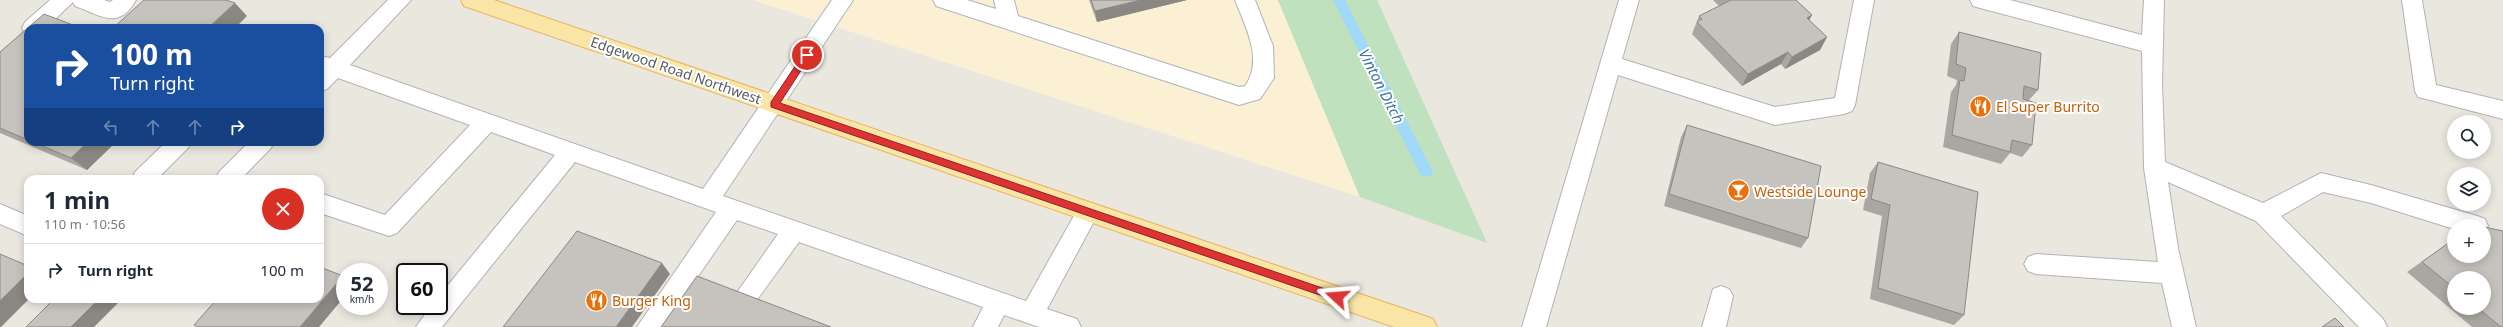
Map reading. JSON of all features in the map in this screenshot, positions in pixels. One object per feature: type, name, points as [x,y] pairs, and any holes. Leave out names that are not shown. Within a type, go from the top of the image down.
[{"type":"main road","name":"Edgewood Road Northwest","points":[[472,0],[1425,327]]},
{"type":"street","points":[[37,24],[64,0]]},
{"type":"street","points":[[82,0],[113,12],[126,0]]},
{"type":"street","points":[[401,0],[325,71],[487,122],[1069,327]]},
{"type":"street","points":[[708,200],[843,0]]},
{"type":"street","points":[[944,0],[1239,96],[1252,93],[1263,78],[1263,46],[1245,0]]},
{"type":"street","points":[[1004,0],[1009,21]]},
{"type":"street","points":[[1534,327],[1629,0]]},
{"type":"street","points":[[1610,64],[1775,116],[1844,105],[1864,0]]},
{"type":"street","points":[[1980,0],[2023,6],[2152,46]]},
{"type":"street","points":[[2154,0],[2152,46],[2155,167],[2165,248],[2184,327]]},
{"type":"street","points":[[2412,0],[2426,91],[2503,110]]},
{"type":"street","points":[[324,204],[389,226],[487,122]]},
{"type":"street","points":[[147,175],[176,146]]},
{"type":"street","points":[[231,175],[259,146]]},
{"type":"street","points":[[428,327],[571,151]]},
{"type":"street","points":[[2155,167],[2264,214],[2375,327]]},
{"type":"street","points":[[2264,214],[2321,182],[2371,194],[2453,219]]},
{"type":"street","points":[[650,327],[732,208]]},
{"type":"street","points":[[1032,314],[1088,212]]},
{"type":"street","points":[[2,218],[24,225]]},
{"type":"street","points":[[744,301],[794,230]]},
{"type":"street","points":[[2036,264],[2171,274]]},
{"type":"street","points":[[1714,327],[1721,296]]},
{"type":"street","points":[[985,327],[999,302]]},
{"type":"shaded area","points":[[753,0],[1278,0],[1360,197]]},
{"type":"green space","points":[[1278,0],[1377,0],[1487,243],[1360,197]]},
{"type":"building","points":[[144,0],[226,0],[235,3],[212,24],[117,24]]},
{"type":"building","points":[[1091,0],[1141,0],[1095,11]]},
{"type":"building","points":[[1731,0],[1796,0],[1812,15],[1807,18],[1827,37],[1792,57],[1788,52],[1748,74],[1697,22],[1702,19],[1699,16]]},
{"type":"building","points":[[44,14],[70,24],[32,24]]},
{"type":"building","points":[[24,31],[24,138],[0,128],[0,52]]},
{"type":"building","name":"El Super Burrito","points":[[1959,32],[2041,53],[2038,90],[2024,86],[2023,99],[2036,103],[2032,145],[2012,140],[2010,152],[1952,135],[1960,80],[1964,81],[1966,68],[1956,64]]},
{"type":"building","name":"Westside Lounge","points":[[1687,125],[1821,166],[1808,238],[1669,194]]},
{"type":"building","points":[[42,146],[84,146],[71,158]]},
{"type":"building","points":[[1878,162],[1978,192],[1964,315],[1878,288],[1890,205],[1871,199]]},
{"type":"building","points":[[2491,228],[2503,231],[2503,327],[2486,315],[2491,315],[2491,271],[2447,271],[2447,282],[2422,262],[2447,244],[2447,263],[2491,263]]},
{"type":"building","name":"Burger King","points":[[577,231],[662,263],[616,327],[503,327]]},
{"type":"building","points":[[0,254],[24,264],[24,277],[0,301]]},
{"type":"building","points":[[324,269],[336,273],[336,284],[324,299]]},
{"type":"building","points":[[697,276],[831,327],[661,327]]},
{"type":"building","points":[[50,303],[95,303],[71,327],[26,327]]},
{"type":"building","points":[[213,303],[320,303],[300,327],[198,327],[194,325]]},
{"type":"building","points":[[2335,318],[2344,327],[2322,327]]},
{"type":"waterway","name":"Vinton Ditch","points":[[1339,0],[1426,172]]},
{"type":"place","name":"El Super Burrito","points":[[1981,106]]},
{"type":"place","name":"Westside Lounge","points":[[1739,191]]},
{"type":"place","name":"Burger King","points":[[596,300]]},
{"type":"route","points":[[807,55],[774,104],[1337,297]]}]
